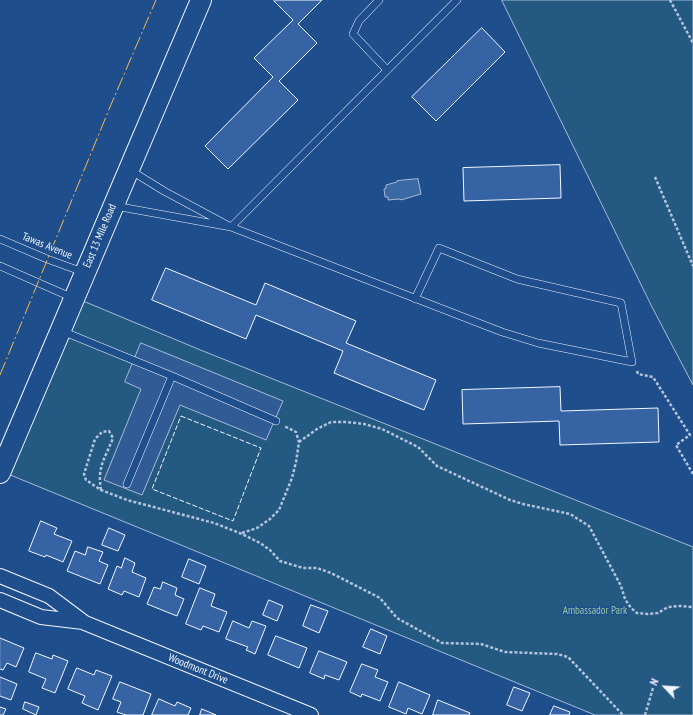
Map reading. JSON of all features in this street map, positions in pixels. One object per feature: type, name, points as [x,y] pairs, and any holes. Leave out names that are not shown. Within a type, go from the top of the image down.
[{"type":"main road","name":"East 13 Mile Road","points":[[0,473],[201,0]]},
{"type":"street","name":"Woodmont Drive","points":[[0,576],[49,596],[85,623]]},
{"type":"street","name":"Woodmont Drive","points":[[0,600],[41,617],[85,623],[311,715]]},
{"type":"lane","points":[[379,0],[359,21],[353,34],[387,70]]},
{"type":"lane","points":[[231,227],[456,0]]},
{"type":"lane","points":[[129,169],[164,191],[231,227],[502,332],[538,343],[632,362],[621,304],[517,279],[439,248],[415,298]]},
{"type":"lane","points":[[113,206],[231,227]]},
{"type":"lane","name":"Tawas Avenue","points":[[0,239],[47,259],[85,272]]},
{"type":"lane","points":[[0,266],[74,299]]},
{"type":"lane","points":[[60,330],[276,421]]},
{"type":"lane","points":[[127,484],[172,376]]},
{"type":"path","points":[[670,0],[693,43]]},
{"type":"path","points":[[655,177],[693,266]]},
{"type":"path","points":[[632,362],[638,374],[653,377],[690,435],[676,445],[693,474]]},
{"type":"path","points":[[242,534],[257,528],[270,519],[279,510],[292,478],[299,442],[296,432],[276,421]]},
{"type":"path","points":[[299,442],[331,422],[364,424],[382,429],[409,441],[418,447],[437,466],[510,500],[570,514],[581,520],[589,526],[621,586],[625,598],[631,608],[637,613],[658,613],[668,607],[693,607]]},
{"type":"path","points":[[101,490],[99,479],[100,465],[113,438],[109,431],[102,432],[95,439],[84,474],[86,480],[101,490],[127,500],[214,523],[242,534],[270,550],[280,561],[297,566],[317,568],[331,573],[380,598],[397,618],[442,642],[481,644],[505,652],[557,654],[568,658],[623,715]]},
{"type":"path","points":[[645,715],[653,688]]},
{"type":"green space","points":[[502,0],[693,0],[693,385],[652,307]]},
{"type":"green space","name":"Ambassador Park","points":[[76,298],[198,349],[693,547],[693,715],[595,715],[3,472]]},
{"type":"shaded area","points":[[418,179],[421,194],[401,200],[388,200],[388,197],[385,197],[384,189],[386,188],[386,185],[397,181]]},
{"type":"shaded area","points":[[141,343],[283,401],[266,440],[180,405],[142,495],[104,480],[141,389],[125,382]]},
{"type":"building","points":[[322,0],[298,24],[317,43],[279,81],[298,100],[228,169],[205,146],[273,77],[254,58],[293,20],[274,1]]},
{"type":"building","points":[[482,28],[505,52],[436,121],[412,97]]},
{"type":"building","points":[[560,165],[561,198],[464,201],[463,168]]},
{"type":"building","points":[[166,268],[256,305],[265,283],[356,321],[346,343],[436,380],[424,410],[334,373],[343,351],[256,315],[246,339],[152,300]]},
{"type":"building","points":[[560,387],[561,411],[658,408],[659,442],[560,445],[559,421],[463,424],[462,390]]},
{"type":"building","points":[[41,521],[57,528],[54,534],[72,541],[63,562],[46,555],[45,557],[29,551]]},
{"type":"building","points":[[109,528],[125,535],[118,551],[102,545]]},
{"type":"building","points":[[88,547],[103,552],[99,561],[108,565],[100,584],[67,571],[75,551],[85,555]]},
{"type":"building","points":[[125,558],[135,563],[132,572],[146,578],[139,597],[124,591],[122,595],[108,589],[117,566],[121,568]]},
{"type":"building","points":[[189,559],[206,566],[199,584],[182,577]]},
{"type":"building","points":[[163,582],[177,588],[175,595],[184,599],[177,616],[147,604],[154,587],[160,589]]},
{"type":"building","points":[[200,588],[215,594],[211,606],[227,612],[219,632],[203,626],[201,630],[186,624]]},
{"type":"building","points":[[269,600],[283,606],[277,621],[263,615]]},
{"type":"building","points":[[311,605],[328,611],[319,633],[303,626]]},
{"type":"building","points":[[233,621],[249,628],[252,621],[266,626],[255,654],[246,650],[248,647],[226,639]]},
{"type":"building","points":[[371,629],[387,636],[380,654],[363,647]]},
{"type":"building","points":[[276,636],[307,648],[299,668],[268,655]]},
{"type":"building","points":[[0,638],[24,648],[16,667],[7,663],[3,670],[0,669]]},
{"type":"building","points":[[319,651],[347,662],[339,680],[325,675],[324,679],[310,673]]},
{"type":"building","points":[[36,653],[52,659],[53,655],[68,661],[55,693],[42,688],[46,679],[29,672]]},
{"type":"building","points":[[362,664],[378,670],[375,677],[388,682],[380,701],[362,694],[361,697],[350,692]]},
{"type":"building","points":[[77,668],[94,675],[96,670],[112,676],[98,710],[82,703],[85,696],[68,689]]},
{"type":"building","points":[[0,677],[17,684],[11,700],[0,696]]},
{"type":"building","points":[[120,682],[151,694],[143,715],[126,715],[117,712],[121,702],[113,699]]},
{"type":"building","points":[[399,682],[430,695],[422,714],[408,708],[406,714],[389,707]]},
{"type":"building","points":[[514,687],[530,693],[522,711],[507,705]]},
{"type":"building","points":[[159,699],[175,706],[177,702],[191,708],[188,715],[152,715]]},
{"type":"building","points":[[438,700],[470,713],[469,715],[433,715]]},
{"type":"building","points":[[25,702],[39,707],[36,715],[23,709]]},
{"type":"building","points":[[554,706],[570,712],[569,715],[550,715]]},
{"type":"building","points":[[0,707],[6,709],[3,715],[0,715]]},
{"type":"building","points":[[202,709],[216,715],[200,715]]},
{"type":"fence","points":[[181,416],[261,448],[233,521],[152,489],[181,416]]},
{"type":"power","points":[[0,375],[110,107],[156,0]]}]
